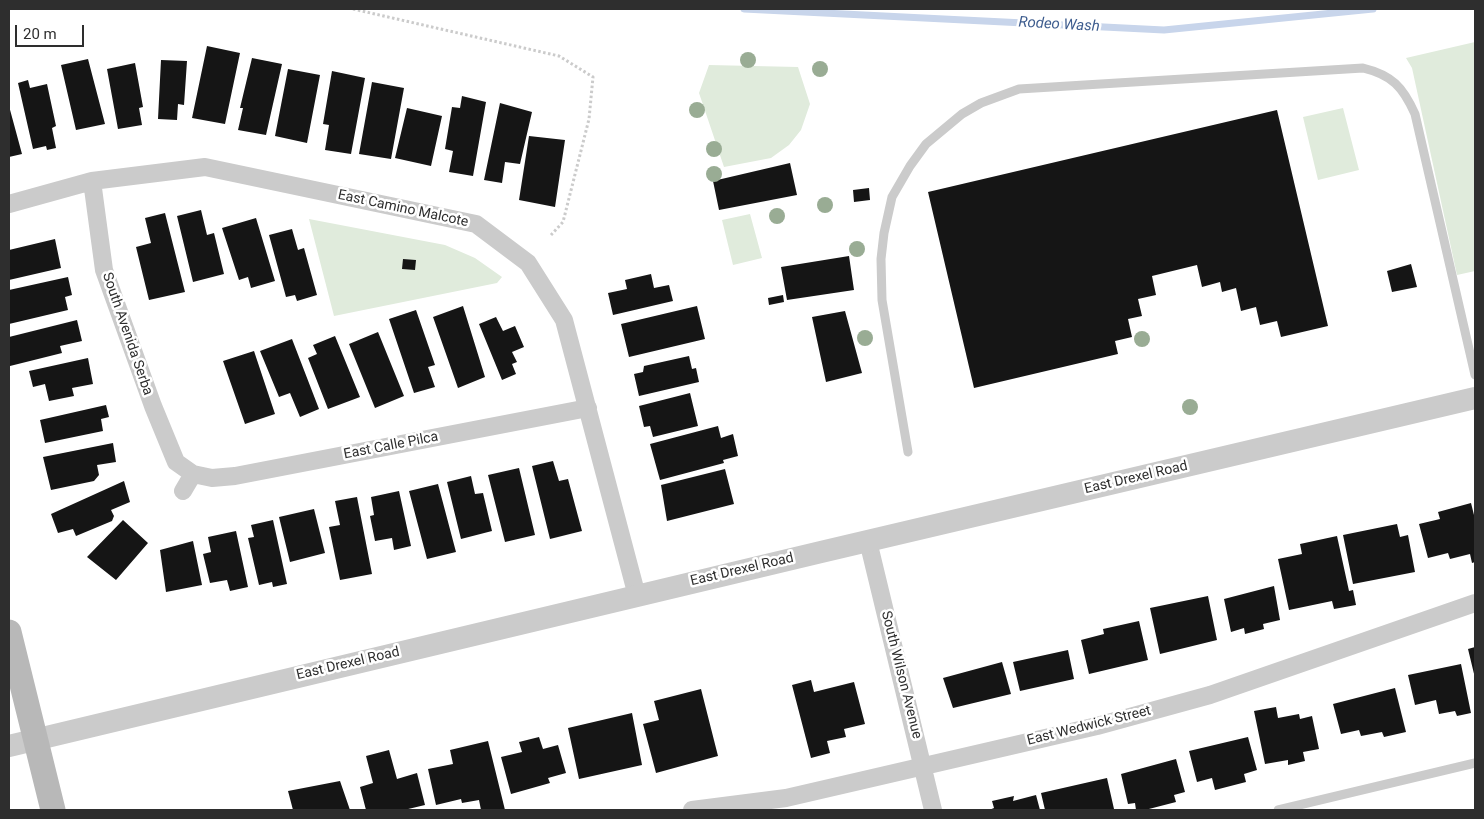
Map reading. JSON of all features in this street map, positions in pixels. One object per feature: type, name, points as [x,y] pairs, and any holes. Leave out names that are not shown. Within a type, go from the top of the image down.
[{"type":"main road","points":[[9,632],[53,810]]},
{"type":"street","name":"East Camino Malcote","points":[[9,204],[92,181],[205,167],[476,224],[528,263],[564,320],[637,596]]},
{"type":"street","name":"South Avenida Serba","points":[[92,181],[104,270],[153,406],[176,462],[192,474]]},
{"type":"street","name":"East Drexel Road","points":[[9,746],[868,540],[1475,398]]},
{"type":"street","name":"East Calle Pilca","points":[[192,474],[212,478],[235,476],[588,408]]},
{"type":"street","points":[[183,491],[192,474]]},
{"type":"street","name":"South Wilson Avenue","points":[[868,540],[933,810]]},
{"type":"street","name":"East Wedwick Street","points":[[692,810],[786,798],[1097,726],[1210,696],[1475,602]]},
{"type":"lane","points":[[908,452],[882,300],[881,259],[884,233],[892,197],[910,166],[926,144],[969,111],[1000,95],[1019,89],[1363,68],[1384,75],[1399,88],[1415,114],[1475,376]]},
{"type":"lane","points":[[1278,810],[1475,763]]},
{"type":"path","points":[[353,9],[559,56],[593,77],[589,119],[563,222],[551,235]]},
{"type":"green space","points":[[1475,42],[1475,271],[1457,275],[1412,68],[1406,58]]},
{"type":"green space","points":[[709,65],[798,67],[810,104],[801,130],[789,145],[771,158],[724,167],[699,93]]},
{"type":"green space","points":[[1343,108],[1359,170],[1318,180],[1303,117]]},
{"type":"green space","points":[[750,214],[762,258],[733,265],[722,220]]},
{"type":"green space","points":[[309,219],[445,245],[475,258],[502,277],[497,283],[334,316]]},
{"type":"building","points":[[207,46],[240,53],[225,124],[192,118]]},
{"type":"building","points":[[252,58],[282,64],[266,135],[238,130],[243,108],[240,108]]},
{"type":"building","points":[[88,59],[105,124],[76,130],[61,65]]},
{"type":"building","points":[[161,60],[187,61],[184,105],[178,104],[177,120],[158,119]]},
{"type":"building","points":[[135,63],[143,107],[139,108],[142,125],[118,129],[107,69]]},
{"type":"building","points":[[288,69],[320,75],[307,143],[275,136]]},
{"type":"building","points":[[332,71],[365,78],[351,154],[325,150],[329,125],[323,124]]},
{"type":"building","points":[[28,80],[30,88],[47,84],[56,126],[52,128],[56,148],[47,150],[46,146],[33,149],[18,83]]},
{"type":"building","points":[[372,82],[404,88],[391,159],[359,154]]},
{"type":"building","points":[[462,96],[486,102],[473,176],[449,172],[453,151],[445,149],[452,107],[460,108]]},
{"type":"building","points":[[500,103],[532,112],[520,164],[505,162],[502,183],[484,180]]},
{"type":"building","points":[[9,106],[22,154],[9,157]]},
{"type":"building","points":[[407,108],[442,116],[431,166],[395,158]]},
{"type":"building","points":[[1277,110],[1328,326],[1281,337],[1277,321],[1260,325],[1256,307],[1241,311],[1236,288],[1222,292],[1220,282],[1202,287],[1197,265],[1152,276],[1156,295],[1138,299],[1142,316],[1128,319],[1132,337],[1115,341],[1118,354],[974,388],[928,192]]},
{"type":"building","points":[[529,136],[565,140],[555,207],[519,200]]},
{"type":"building","points":[[790,163],[797,195],[719,210],[713,181]]},
{"type":"building","points":[[869,188],[870,200],[854,202],[853,190]]},
{"type":"building","points":[[201,210],[207,235],[214,233],[224,274],[193,282],[177,216]]},
{"type":"building","points":[[165,213],[185,292],[149,300],[136,247],[151,243],[145,218]]},
{"type":"building","points":[[256,218],[275,281],[251,288],[248,277],[239,280],[222,228]]},
{"type":"building","points":[[292,229],[298,250],[304,248],[317,295],[297,301],[295,295],[286,297],[269,235]]},
{"type":"building","points":[[55,239],[61,268],[9,280],[9,250]]},
{"type":"building","points":[[849,256],[854,290],[787,300],[781,267]]},
{"type":"building","points":[[403,259],[416,260],[415,270],[402,269]]},
{"type":"building","points":[[1411,264],[1417,287],[1392,292],[1387,271]]},
{"type":"building","points":[[651,274],[654,288],[669,285],[673,301],[613,315],[608,293],[627,289],[625,280]]},
{"type":"building","points":[[68,277],[72,295],[65,297],[68,310],[9,324],[9,290]]},
{"type":"building","points":[[783,295],[784,302],[769,305],[768,298]]},
{"type":"building","points":[[463,306],[485,377],[458,388],[433,317]]},
{"type":"building","points":[[697,306],[705,339],[629,357],[621,324]]},
{"type":"building","points":[[416,310],[435,365],[428,367],[435,387],[414,393],[389,319]]},
{"type":"building","points":[[845,311],[862,373],[826,382],[812,317]]},
{"type":"building","points":[[496,317],[503,331],[515,326],[524,347],[512,352],[517,362],[512,364],[516,374],[502,380],[479,324]]},
{"type":"building","points":[[77,320],[82,341],[60,346],[62,353],[10,366],[9,337]]},
{"type":"building","points":[[378,332],[404,396],[375,408],[349,344]]},
{"type":"building","points":[[335,336],[360,397],[328,409],[308,358],[317,354],[313,345]]},
{"type":"building","points":[[292,339],[319,409],[300,417],[290,393],[279,397],[260,351]]},
{"type":"building","points":[[254,351],[275,414],[245,424],[223,361]]},
{"type":"building","points":[[689,356],[692,369],[696,368],[699,382],[639,396],[634,374],[643,372],[644,366]]},
{"type":"building","points":[[88,358],[93,384],[72,388],[74,396],[49,401],[45,384],[33,387],[29,371]]},
{"type":"building","points":[[690,393],[698,426],[653,437],[650,426],[644,427],[639,406]]},
{"type":"building","points":[[106,405],[109,417],[101,419],[103,431],[45,443],[40,420]]},
{"type":"building","points":[[718,426],[721,438],[733,434],[738,456],[723,460],[724,463],[660,480],[650,444]]},
{"type":"building","points":[[113,443],[116,462],[97,465],[99,475],[94,481],[51,490],[43,457]]},
{"type":"building","points":[[553,461],[559,481],[568,479],[582,531],[550,539],[532,466]]},
{"type":"building","points":[[519,468],[535,535],[505,542],[488,475]]},
{"type":"building","points":[[725,469],[734,504],[667,521],[661,485]]},
{"type":"building","points":[[471,476],[475,494],[483,493],[492,531],[461,539],[447,482]]},
{"type":"building","points":[[124,481],[130,502],[111,510],[114,516],[112,521],[76,536],[73,529],[58,533],[51,514]]},
{"type":"building","points":[[438,484],[456,552],[427,559],[409,491]]},
{"type":"building","points":[[399,491],[411,546],[394,550],[392,538],[375,541],[370,516],[374,515],[371,497]]},
{"type":"building","points":[[357,497],[372,574],[340,580],[329,527],[340,525],[335,501]]},
{"type":"building","points":[[1471,503],[1475,519],[1475,562],[1472,563],[1470,554],[1450,559],[1448,553],[1428,558],[1419,524],[1440,519],[1438,512]]},
{"type":"building","points":[[314,509],[325,553],[290,562],[279,517]]},
{"type":"building","points":[[123,520],[148,543],[116,580],[87,557]]},
{"type":"building","points":[[273,520],[287,584],[273,587],[272,582],[259,585],[248,538],[254,537],[251,525]]},
{"type":"building","points":[[1397,524],[1400,537],[1408,535],[1415,572],[1353,584],[1343,535]]},
{"type":"building","points":[[236,531],[248,587],[230,591],[227,580],[210,583],[203,554],[211,552],[208,537]]},
{"type":"building","points":[[1337,536],[1349,591],[1353,590],[1356,605],[1334,609],[1332,601],[1289,610],[1278,559],[1302,554],[1300,544]]},
{"type":"building","points":[[193,541],[202,585],[166,592],[160,550]]},
{"type":"building","points":[[1274,586],[1280,620],[1263,624],[1264,629],[1245,634],[1244,628],[1231,632],[1224,599]]},
{"type":"building","points":[[1208,596],[1217,640],[1160,654],[1150,608]]},
{"type":"building","points":[[1139,621],[1148,660],[1089,674],[1081,640],[1104,634],[1103,629]]},
{"type":"building","points":[[1475,647],[1475,678],[1468,649]]},
{"type":"building","points":[[1068,650],[1074,679],[1020,691],[1013,662]]},
{"type":"building","points":[[1002,662],[1011,694],[953,708],[943,678]]},
{"type":"building","points":[[1461,664],[1471,713],[1457,716],[1455,711],[1439,714],[1436,700],[1415,705],[1408,675]]},
{"type":"building","points":[[811,680],[814,692],[854,682],[865,724],[844,729],[846,737],[827,741],[830,753],[811,758],[792,685]]},
{"type":"building","points":[[1395,688],[1406,732],[1384,737],[1382,732],[1361,736],[1359,730],[1341,734],[1333,704]]},
{"type":"building","points":[[701,689],[718,756],[656,773],[643,724],[659,720],[654,701]]},
{"type":"building","points":[[1276,707],[1278,718],[1299,714],[1300,719],[1312,716],[1319,749],[1303,752],[1305,761],[1288,765],[1288,760],[1265,764],[1254,711]]},
{"type":"building","points":[[632,713],[642,765],[579,779],[568,728]]},
{"type":"building","points":[[539,737],[543,749],[558,745],[566,773],[548,778],[550,783],[511,794],[501,757],[522,752],[519,742]]},
{"type":"building","points":[[1248,737],[1257,770],[1244,774],[1246,782],[1215,790],[1212,778],[1197,782],[1189,751]]},
{"type":"building","points":[[488,741],[505,810],[481,810],[479,800],[462,803],[461,799],[436,805],[428,769],[453,764],[450,750]]},
{"type":"building","points":[[389,750],[397,779],[417,773],[425,805],[404,810],[366,810],[360,787],[373,783],[366,756]]},
{"type":"building","points":[[1176,759],[1185,792],[1174,795],[1176,802],[1145,810],[1136,810],[1135,803],[1128,804],[1121,774]]},
{"type":"building","points":[[1107,778],[1114,809],[1045,810],[1041,793]]},
{"type":"building","points":[[340,781],[350,810],[293,810],[288,791]]},
{"type":"building","points":[[1036,795],[1040,810],[989,810],[994,808],[992,801],[1014,796],[1013,801]]},
{"type":"waterway","name":"Rodeo Wash","points":[[744,9],[1164,30],[1373,9]]}]
